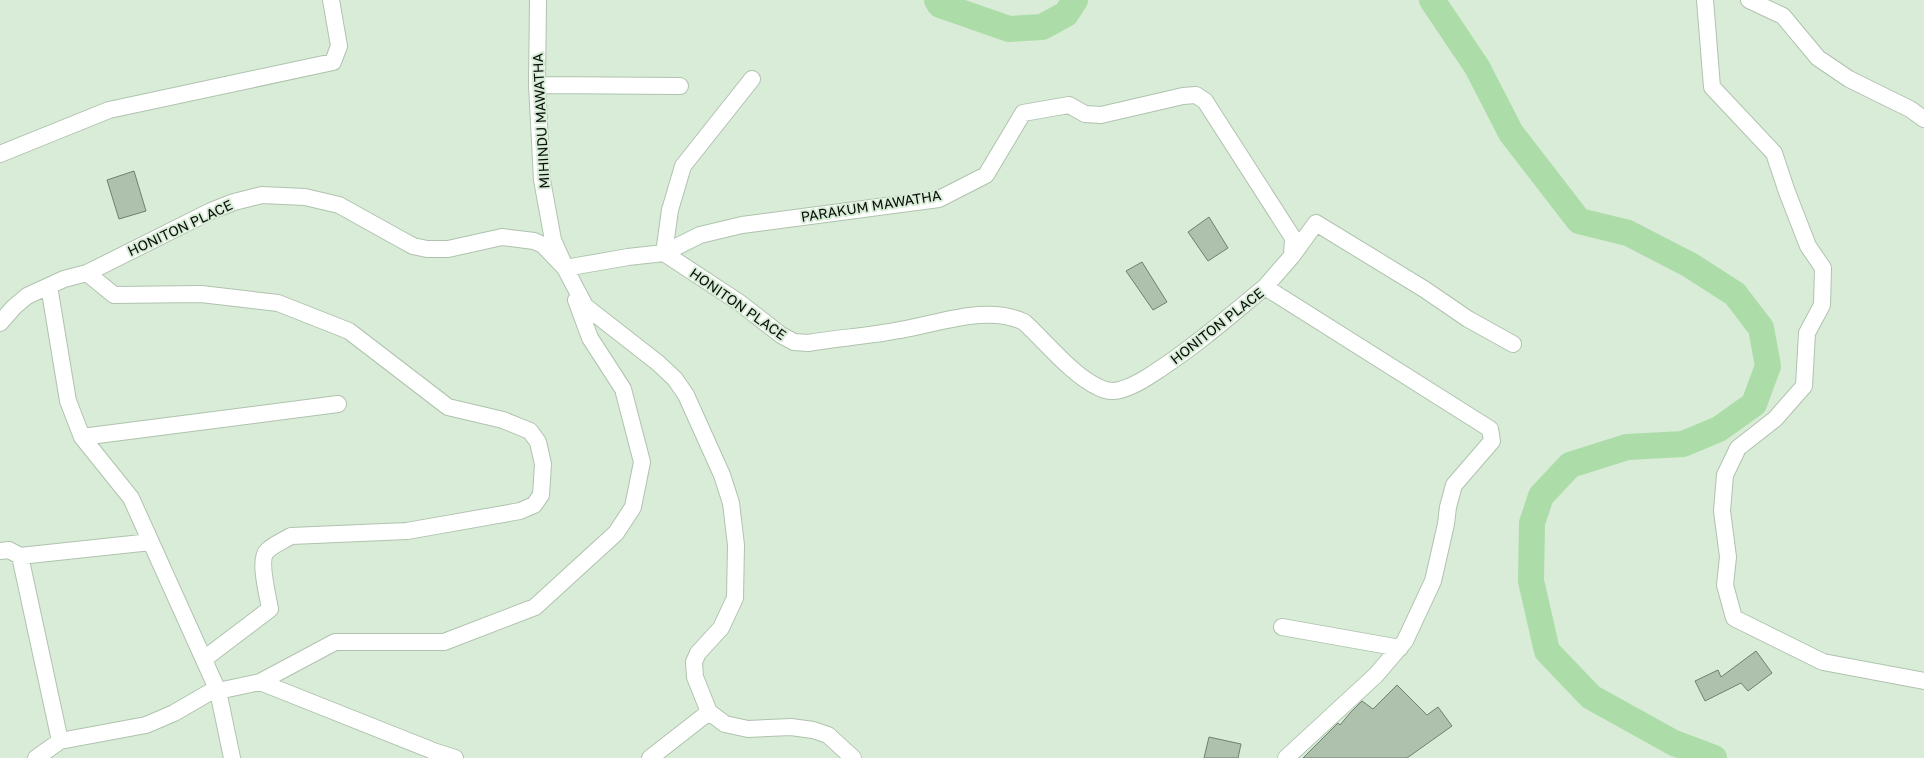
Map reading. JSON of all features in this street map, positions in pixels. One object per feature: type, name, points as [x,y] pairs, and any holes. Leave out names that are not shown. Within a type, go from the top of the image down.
[{"type":"street","points":[[0,154],[109,110],[333,62],[339,46],[331,0]]},
{"type":"street","name":"MIHINDU MAWATHA","points":[[538,0],[537,85],[542,180],[553,240],[565,268]]},
{"type":"street","points":[[1749,0],[1784,16],[1818,58],[1848,79],[1910,109],[1924,119]]},
{"type":"street","points":[[1709,1],[1712,86],[1774,153],[1808,246],[1823,268],[1822,305],[1806,332],[1804,386],[1775,419],[1738,448],[1725,474],[1722,511],[1728,557],[1726,585],[1734,618],[1823,662],[1924,681]]},
{"type":"street","points":[[36,758],[60,740],[146,725],[174,713],[217,689],[260,682],[336,642],[444,642],[535,607],[616,533],[633,507],[642,462],[623,388],[590,338],[565,268],[664,253],[670,210],[683,166],[752,79]]},
{"type":"street","points":[[537,85],[680,86]]},
{"type":"street","name":"PARAKUM MAWATHA","points":[[664,253],[700,235],[742,224],[939,199],[986,175],[1023,113],[1069,105],[1085,114],[1101,116],[1183,96],[1196,95],[1205,101],[1293,238],[1292,256]]},
{"type":"street","name":"HONITON PLACE","points":[[0,323],[27,296],[64,279],[87,273],[211,211],[234,202],[262,195],[305,197],[339,204],[413,246],[427,249],[448,249],[502,237],[534,241],[543,245],[565,268],[585,306],[675,379],[686,396],[722,475],[731,503],[736,545],[735,598],[720,628],[698,653],[694,662],[695,677],[709,712]]},
{"type":"street","points":[[1265,286],[1292,256],[1316,224],[1424,289],[1468,319],[1513,344]]},
{"type":"street","name":"HONITON PLACE","points":[[664,253],[740,303],[781,335],[794,342],[808,342],[899,330],[970,316],[997,315],[1013,317],[1024,322],[1080,376],[1098,388],[1108,391],[1120,391],[1140,382],[1174,360],[1211,333],[1265,286],[1490,429],[1492,441],[1454,485],[1433,581],[1405,641],[1376,675],[1286,758]]},
{"type":"street","points":[[87,273],[114,295],[201,294],[278,303],[349,330],[448,407],[503,420],[530,431],[538,442],[543,464],[541,495],[534,505],[520,512],[407,531],[291,536],[275,545],[265,552],[262,563],[270,609],[204,659]]},
{"type":"street","points":[[48,286],[68,401],[82,437],[131,498],[217,689],[232,758]]},
{"type":"street","points":[[82,437],[338,404]]},
{"type":"street","points":[[0,551],[9,550],[20,556],[151,542]]},
{"type":"street","points":[[20,556],[60,740]]},
{"type":"street","points":[[1282,628],[1400,648]]},
{"type":"street","points":[[260,682],[455,758]]},
{"type":"street","points":[[650,758],[709,712],[726,724],[748,729],[791,727],[812,730],[828,735],[853,758]]},
{"type":"building","points":[[134,171],[146,211],[119,219],[107,180]]},
{"type":"building","points":[[1209,217],[1228,248],[1208,261],[1188,232]]},
{"type":"building","points":[[1142,262],[1167,302],[1153,310],[1126,271]]},
{"type":"building","points":[[1756,651],[1772,673],[1748,691],[1741,683],[1705,701],[1695,681],[1718,670],[1721,677]]},
{"type":"building","points":[[1397,685],[1427,715],[1438,707],[1452,726],[1407,758],[1303,758],[1338,723],[1340,725],[1362,701],[1373,709]]},
{"type":"building","points":[[1209,737],[1241,744],[1238,758],[1204,758]]},
{"type":"waterway","points":[[937,0],[940,5],[1009,29],[1042,27],[1066,14],[1075,0]]},
{"type":"waterway","points":[[1432,0],[1477,67],[1511,133],[1579,221],[1628,233],[1690,265],[1735,294],[1761,328],[1768,366],[1754,404],[1719,429],[1683,444],[1627,447],[1570,465],[1541,496],[1532,523],[1531,581],[1547,651],[1591,697],[1674,743],[1714,758]]}]
